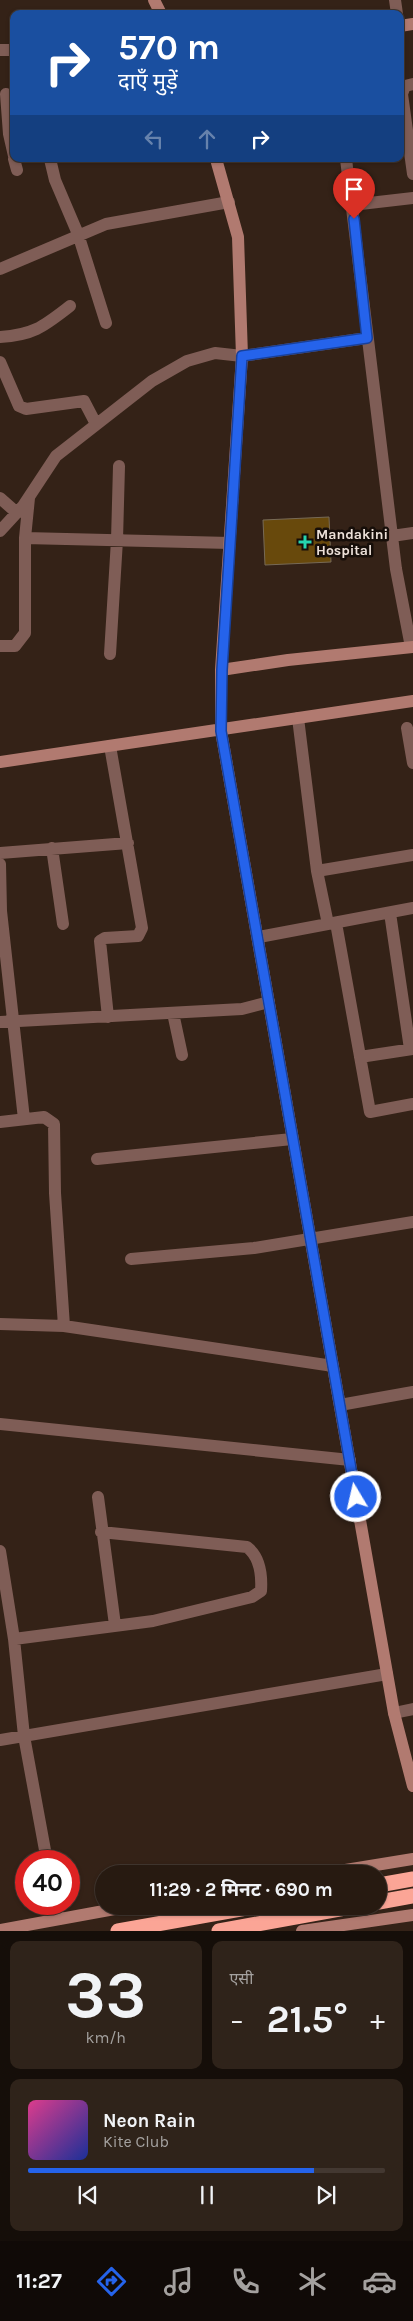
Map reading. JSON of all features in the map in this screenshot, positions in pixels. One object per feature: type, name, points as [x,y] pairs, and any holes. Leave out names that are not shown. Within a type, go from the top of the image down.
[{"type":"highway","points":[[387,1884],[413,1879]]},
{"type":"highway","points":[[387,1901],[413,1896]]},
{"type":"highway","points":[[118,1931],[208,1915]]},
{"type":"highway","points":[[219,1931],[307,1915]]},
{"type":"street","points":[[6,94],[10,126]]},
{"type":"street","points":[[404,105],[410,138],[413,174]]},
{"type":"street","points":[[51,162],[56,180],[78,234],[106,323]]},
{"type":"street","points":[[217,162],[238,237],[242,356],[222,670],[221,731],[259,937],[292,1139],[394,1713],[413,1786]]},
{"type":"street","points":[[222,670],[288,660],[412,647],[392,536],[346,162]]},
{"type":"street","points":[[352,205],[413,198]]},
{"type":"street","points":[[0,269],[78,234],[122,220],[228,202]]},
{"type":"street","points":[[0,337],[19,336],[40,329],[70,306]]},
{"type":"street","points":[[0,531],[30,496],[56,456],[152,381],[187,361],[216,353],[242,356],[367,338]]},
{"type":"street","points":[[0,362],[19,406],[26,409],[84,401],[96,424]]},
{"type":"street","points":[[110,654],[118,540],[119,466]]},
{"type":"street","points":[[0,646],[15,646],[25,634],[25,538],[30,496]]},
{"type":"street","points":[[0,498],[17,513]]},
{"type":"street","points":[[392,536],[413,533]]},
{"type":"street","points":[[25,538],[230,543]]},
{"type":"street","points":[[0,762],[221,731],[413,701]]},
{"type":"street","points":[[298,718],[317,871],[332,923],[370,1112],[413,1104]]},
{"type":"street","points":[[406,728],[413,763]]},
{"type":"street","points":[[108,1017],[100,941],[105,938],[138,936],[142,928],[110,746]]},
{"type":"street","points":[[0,852],[128,843]]},
{"type":"street","points":[[52,848],[63,924]]},
{"type":"street","points":[[317,871],[413,855]]},
{"type":"street","points":[[0,864],[1,911],[24,1119]]},
{"type":"street","points":[[259,937],[413,908]]},
{"type":"street","points":[[360,1057],[412,1049],[390,912]]},
{"type":"street","points":[[0,1022],[242,1009],[269,1002]]},
{"type":"street","points":[[173,1013],[182,1056]]},
{"type":"street","points":[[0,1122],[44,1117],[54,1124],[55,1193],[64,1326]]},
{"type":"street","points":[[97,1158],[292,1139]]},
{"type":"street","points":[[130,1259],[254,1248],[413,1222]]},
{"type":"street","points":[[0,1324],[64,1326],[333,1366]]},
{"type":"street","points":[[340,1405],[413,1392]]},
{"type":"street","points":[[0,1424],[350,1460]]},
{"type":"street","points":[[98,1497],[101,1532],[115,1625]]},
{"type":"street","points":[[14,1639],[153,1621],[252,1597],[261,1591],[262,1578],[257,1560],[247,1547],[101,1532]]},
{"type":"street","points":[[0,1551],[14,1639],[24,1736],[45,1850]]},
{"type":"street","points":[[0,1740],[388,1674]]},
{"type":"street","points":[[394,1713],[413,1709]]},
{"type":"street","points":[[376,1865],[413,1859]]},
{"type":"street","points":[[0,1930],[95,1913]]},
{"type":"street","points":[[58,1915],[59,1920]]},
{"type":"street","points":[[302,1931],[410,1916]]},
{"type":"building","points":[[329,517],[331,562],[265,565],[263,520]]},
{"type":"place","name":"Mandakini Hospital","points":[[305,542]]},
{"type":"route","points":[[354,219],[367,338],[242,356],[222,670],[221,731],[259,937],[298,1171],[356,1497]]}]
